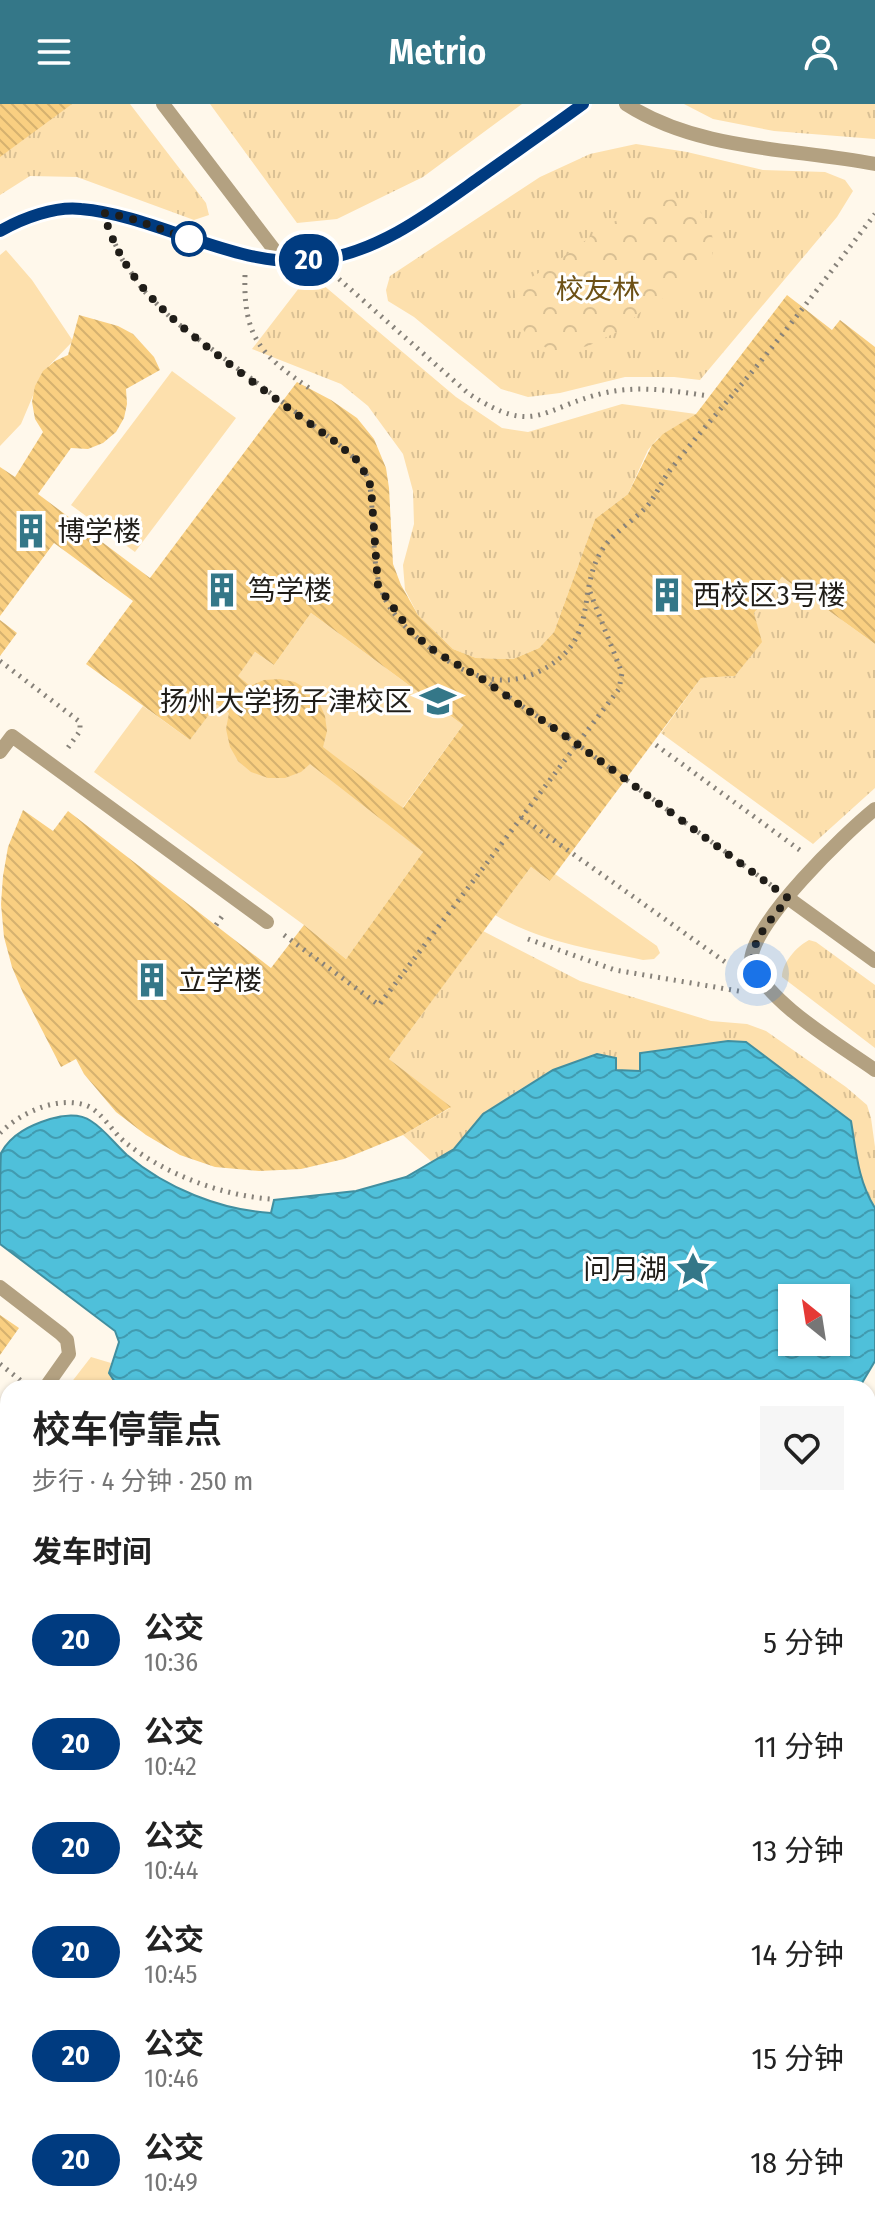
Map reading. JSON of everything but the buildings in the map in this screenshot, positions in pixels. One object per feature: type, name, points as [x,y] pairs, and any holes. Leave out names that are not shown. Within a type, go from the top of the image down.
[{"type":"lane","points":[[163,104],[282,260]]},
{"type":"lane","points":[[0,231],[45,212],[79,208],[127,217],[195,241],[252,254],[282,260],[317,260],[349,252],[407,227],[583,104]]},
{"type":"lane","points":[[626,104],[665,124],[713,139],[875,164]]},
{"type":"lane","points":[[0,752],[12,736],[267,922]]},
{"type":"lane","points":[[875,809],[818,863],[788,898],[758,939],[751,960],[757,974],[781,1002],[875,1070]]},
{"type":"lane","points":[[788,898],[875,961]]},
{"type":"lane","points":[[0,1287],[50,1323],[67,1340],[69,1354],[51,1380]]},
{"type":"path","points":[[104,213],[122,259],[143,290],[173,320],[359,462],[371,487],[375,577],[381,593],[420,640],[577,744],[788,898]]},
{"type":"path","points":[[482,679],[523,677],[539,671],[556,659],[580,632],[594,567],[604,547],[649,504],[669,472],[766,355],[875,214]]},
{"type":"path","points":[[252,254],[245,272],[245,298],[254,335],[275,364],[309,388]]},
{"type":"path","points":[[317,260],[469,394],[507,413],[531,418],[602,393],[636,389],[709,396]]},
{"type":"path","points":[[267,922],[379,1005],[619,689],[622,679],[589,590]]},
{"type":"path","points":[[0,661],[80,722],[80,731],[53,766]]},
{"type":"path","points":[[656,745],[818,863]]},
{"type":"path","points":[[521,817],[731,967]]},
{"type":"path","points":[[528,939],[615,970],[755,994],[781,1002]]},
{"type":"path","points":[[0,1133],[36,1109],[62,1103],[84,1105],[91,1108],[126,1143],[176,1173],[231,1192],[270,1199]]},
{"type":"path","points":[[0,1364],[22,1380]]},
{"type":"green space","points":[[71,104],[130,104],[206,203],[209,215],[194,220],[77,177],[30,176],[0,195],[0,156]]},
{"type":"green space","points":[[210,104],[522,104],[423,177],[337,219],[297,223]]},
{"type":"green space","points":[[684,104],[875,104],[875,139],[774,131],[713,119]]},
{"type":"green space","points":[[636,144],[763,170],[825,172],[845,180],[853,191],[837,217],[700,380],[625,377],[560,393],[528,397],[501,389],[414,317],[388,301],[386,290],[390,276],[540,177],[590,154]]},
{"type":"green space","name":"校友林","points":[[685,198],[710,227],[713,243],[711,264],[679,291],[648,305],[621,330],[588,346],[556,353],[530,339],[519,324],[514,287],[551,266],[605,226],[658,201]]},
{"type":"green space","points":[[6,250],[32,280],[73,341],[43,372],[21,424],[0,446],[0,255]]},
{"type":"green space","points":[[306,279],[322,284],[456,397],[502,428],[528,432],[622,404],[696,414],[657,439],[648,450],[628,494],[595,519],[554,632],[539,648],[513,659],[476,658],[453,649],[418,615],[405,590],[403,565],[414,524],[413,491],[403,454],[368,406],[341,384],[252,349]]},
{"type":"green space","points":[[172,371],[236,418],[135,552],[71,505]]},
{"type":"green space","points":[[782,577],[875,644],[875,788],[813,844],[661,733],[701,678],[735,676],[761,642],[754,613]]},
{"type":"green space","points":[[311,613],[463,725],[390,825],[423,852],[346,959],[94,772],[143,706],[190,740],[255,652],[274,665]]},
{"type":"green space","points":[[531,867],[550,881],[555,874],[657,946],[660,953],[654,959],[643,960],[585,948],[530,932],[495,915]]},
{"type":"green space","points":[[483,931],[580,981],[711,1021],[747,1024],[766,1031],[846,1087],[867,1105],[871,1118],[875,1147],[875,1208],[861,1177],[851,1121],[746,1042],[640,1054],[640,1071],[616,1070],[597,1054],[553,1070],[483,1114],[454,1149],[432,1162],[403,1135],[450,1108],[389,1059]]},
{"type":"green space","points":[[809,940],[875,985],[875,1048],[782,977],[784,966],[791,956]]},
{"type":"green space","points":[[91,1357],[111,1363],[109,1373],[114,1380],[73,1380]]},
{"type":"water","points":[[728,1041],[746,1042],[851,1121],[861,1177],[875,1208],[875,1361],[864,1380],[114,1380],[109,1373],[119,1342],[115,1331],[0,1244],[1,1153],[22,1131],[60,1116],[87,1118],[142,1167],[176,1187],[213,1202],[271,1213],[274,1200],[356,1191],[406,1177],[454,1149],[483,1114],[553,1070],[597,1054],[616,1058],[616,1070],[640,1071],[640,1053]]},
{"type":"bus line","name":"20","points":[[0,231],[45,212],[79,208],[127,217],[195,241],[252,254],[282,260],[317,260],[377,242],[407,227],[583,104]]},
{"type":"place","name":"博学楼","points":[[31,531]]},
{"type":"place","name":"笃学楼","points":[[222,590]]},
{"type":"place","name":"西校区3号楼","points":[[667,595]]},
{"type":"place","name":"扬州大学扬子津校区","points":[[438,701]]},
{"type":"place","name":"立学楼","points":[[152,980]]},
{"type":"place","name":"问月湖","points":[[693,1269]]},
{"type":"route","points":[[189,239],[195,241],[127,217],[104,213],[122,259],[143,290],[173,320],[359,462],[371,487],[375,577],[381,593],[411,632],[436,652],[482,679],[577,744],[788,898],[754,945],[751,960],[757,974]]}]
